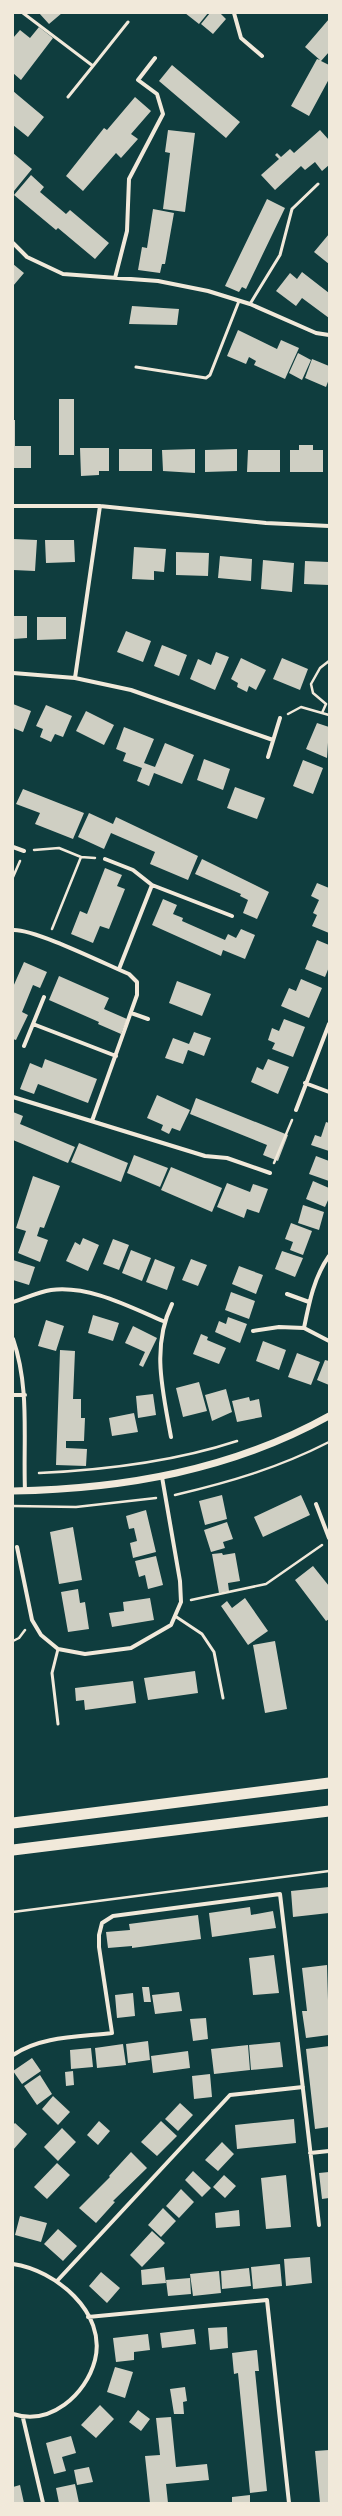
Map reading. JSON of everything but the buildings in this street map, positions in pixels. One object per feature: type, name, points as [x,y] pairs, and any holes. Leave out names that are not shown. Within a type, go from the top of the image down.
[{"type":"highway","points":[[13,1823],[329,1783]]},
{"type":"highway","points":[[13,1850],[329,1811]]},
{"type":"street","points":[[234,13],[241,38],[262,56]]},
{"type":"street","points":[[115,278],[127,231],[129,179],[164,114],[157,94],[138,80],[155,58]]},
{"type":"street","points":[[13,243],[27,257],[63,274],[158,281],[208,291],[250,304],[316,333],[329,335]]},
{"type":"street","points":[[13,506],[100,506],[266,523],[329,526]]},
{"type":"street","points":[[75,678],[100,506]]},
{"type":"street","points":[[13,673],[75,678],[131,690],[273,740]]},
{"type":"street","points":[[268,757],[280,718]]},
{"type":"street","points":[[13,847],[24,851]]},
{"type":"street","points":[[105,859],[133,870],[152,885],[232,916]]},
{"type":"street","points":[[119,970],[152,885]]},
{"type":"street","points":[[13,930],[20,929],[129,974],[137,982],[137,995],[92,1121]]},
{"type":"street","points":[[24,1046],[44,997]]},
{"type":"street","points":[[131,1013],[148,1019]]},
{"type":"street","points":[[33,1024],[116,1056]]},
{"type":"street","points":[[296,1110],[305,1083],[329,1024]]},
{"type":"street","points":[[305,1083],[329,1092]]},
{"type":"street","points":[[13,1097],[205,1156],[227,1158],[270,1173]]},
{"type":"street","points":[[304,1328],[309,1302],[321,1267],[329,1256]]},
{"type":"street","points":[[13,1302],[52,1290],[79,1291],[112,1299],[163,1321]]},
{"type":"street","points":[[287,1294],[309,1302]]},
{"type":"street","points":[[171,1437],[159,1365],[163,1321],[172,1304]]},
{"type":"street","points":[[253,1330],[279,1326],[304,1328],[329,1342]]},
{"type":"street","points":[[13,1339],[20,1359],[25,1395],[25,1491]]},
{"type":"street","points":[[13,1395],[25,1395]]},
{"type":"street","points":[[13,1491],[96,1488],[162,1477],[241,1456],[298,1433],[329,1416]]},
{"type":"street","points":[[17,1547],[32,1620],[41,1636],[58,1648],[85,1654],[131,1648],[170,1625],[181,1602],[180,1581],[162,1477]]},
{"type":"street","points":[[316,1504],[329,1539]]},
{"type":"street","points":[[13,2055],[24,2048],[44,2041],[112,2033],[98,1935],[102,1923],[113,1916],[280,1894],[319,2226]]},
{"type":"street","points":[[57,2281],[230,2094],[303,2088]]},
{"type":"street","points":[[310,2153],[329,2151]]},
{"type":"street","points":[[13,2264],[40,2271],[57,2281],[74,2295],[88,2317],[95,2337],[95,2359],[82,2386],[73,2399],[58,2410],[43,2415],[23,2418],[13,2414]]},
{"type":"street","points":[[88,2317],[267,2300],[288,2503]]},
{"type":"street","points":[[23,2418],[43,2503]]},
{"type":"lane","points":[[23,13],[93,66]]},
{"type":"lane","points":[[68,98],[128,22]]},
{"type":"lane","points":[[250,304],[280,255],[292,209],[318,184]]},
{"type":"lane","points":[[136,367],[206,378],[210,375],[239,301]]},
{"type":"lane","points":[[175,1616],[202,1634],[214,1652],[224,1698]]},
{"type":"lane","points":[[58,1648],[52,1674],[58,1724]]},
{"type":"path","points":[[322,713],[327,704],[313,692],[311,684],[320,668],[329,661]]},
{"type":"path","points":[[280,718],[301,708],[329,715]]},
{"type":"path","points":[[13,877],[24,851],[59,848],[81,857],[47,940]]},
{"type":"path","points":[[270,1173],[296,1110]]},
{"type":"path","points":[[39,1473],[85,1471],[136,1464],[239,1440]]},
{"type":"path","points":[[181,1602],[266,1584],[329,1539]]},
{"type":"path","points":[[13,1641],[19,1638],[32,1620]]},
{"type":"path","points":[[13,1912],[88,1901],[329,1871]]}]
